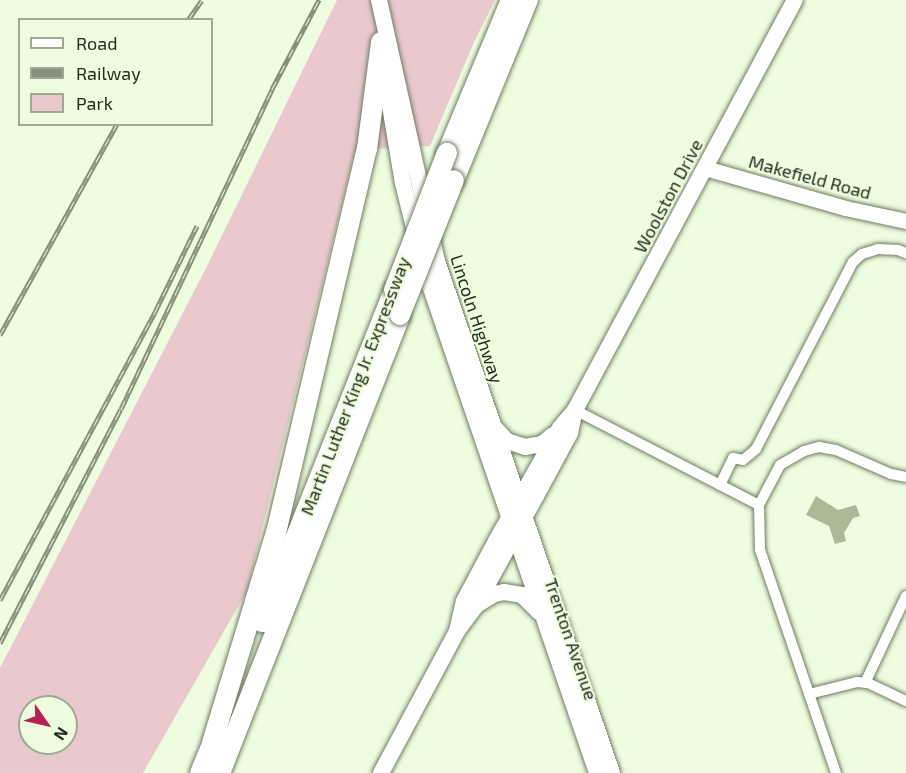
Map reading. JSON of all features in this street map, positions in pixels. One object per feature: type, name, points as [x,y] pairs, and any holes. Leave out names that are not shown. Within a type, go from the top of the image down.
[{"type":"highway","name":"Martin Luther King Jr. Expressway","points":[[200,773],[447,153],[511,0]]},
{"type":"highway","name":"Martin Luther King Jr. Expressway","points":[[220,773],[400,315],[528,0]]},
{"type":"highway","points":[[212,743],[276,533],[367,149],[381,42]]},
{"type":"main road","name":"Lincoln Highway","points":[[377,0],[397,150],[415,234],[435,304],[517,518]]},
{"type":"main road","name":"Lincoln Highway","points":[[377,0],[398,79],[426,221],[449,300],[492,426],[517,518]]},
{"type":"main road","name":"Woolston Drive","points":[[517,518],[560,428],[575,410],[795,0]]},
{"type":"main road","name":"Woolston Drive","points":[[517,518],[570,433],[575,410]]},
{"type":"main road","points":[[492,426],[507,441],[525,447],[542,444],[560,428]]},
{"type":"main road","points":[[381,773],[457,631],[475,607],[517,518]]},
{"type":"main road","points":[[457,631],[464,602],[517,518]]},
{"type":"main road","points":[[517,518],[612,773]]},
{"type":"main road","name":"Trenton Avenue","points":[[517,518],[543,617],[597,773]]},
{"type":"main road","points":[[475,607],[494,594],[513,592],[530,601],[543,617]]},
{"type":"street","name":"Makefield Road","points":[[705,168],[845,208],[906,221]]},
{"type":"street","points":[[720,484],[733,458],[743,460],[756,450],[853,262],[862,254],[878,249],[898,249],[906,253]]},
{"type":"street","points":[[575,410],[759,505]]},
{"type":"street","points":[[836,773],[760,550],[759,505],[780,465],[804,451],[819,447],[836,450],[891,474],[906,477]]},
{"type":"street","points":[[865,683],[906,596]]},
{"type":"street","points":[[809,694],[844,684],[865,683],[906,701]]},
{"type":"green space","points":[[337,0],[495,0],[475,40],[430,146],[355,150],[247,591],[143,773],[0,773],[0,668],[206,268]]},
{"type":"shaded area","points":[[816,496],[838,510],[856,505],[860,516],[853,518],[844,533],[846,541],[835,544],[829,526],[806,515]]},
{"type":"railway","points":[[189,18],[202,0]]},
{"type":"railway","points":[[0,643],[121,409],[272,89],[319,0]]},
{"type":"railway","points":[[0,335],[116,126]]},
{"type":"railway","points":[[0,600],[155,312],[197,226]]}]
